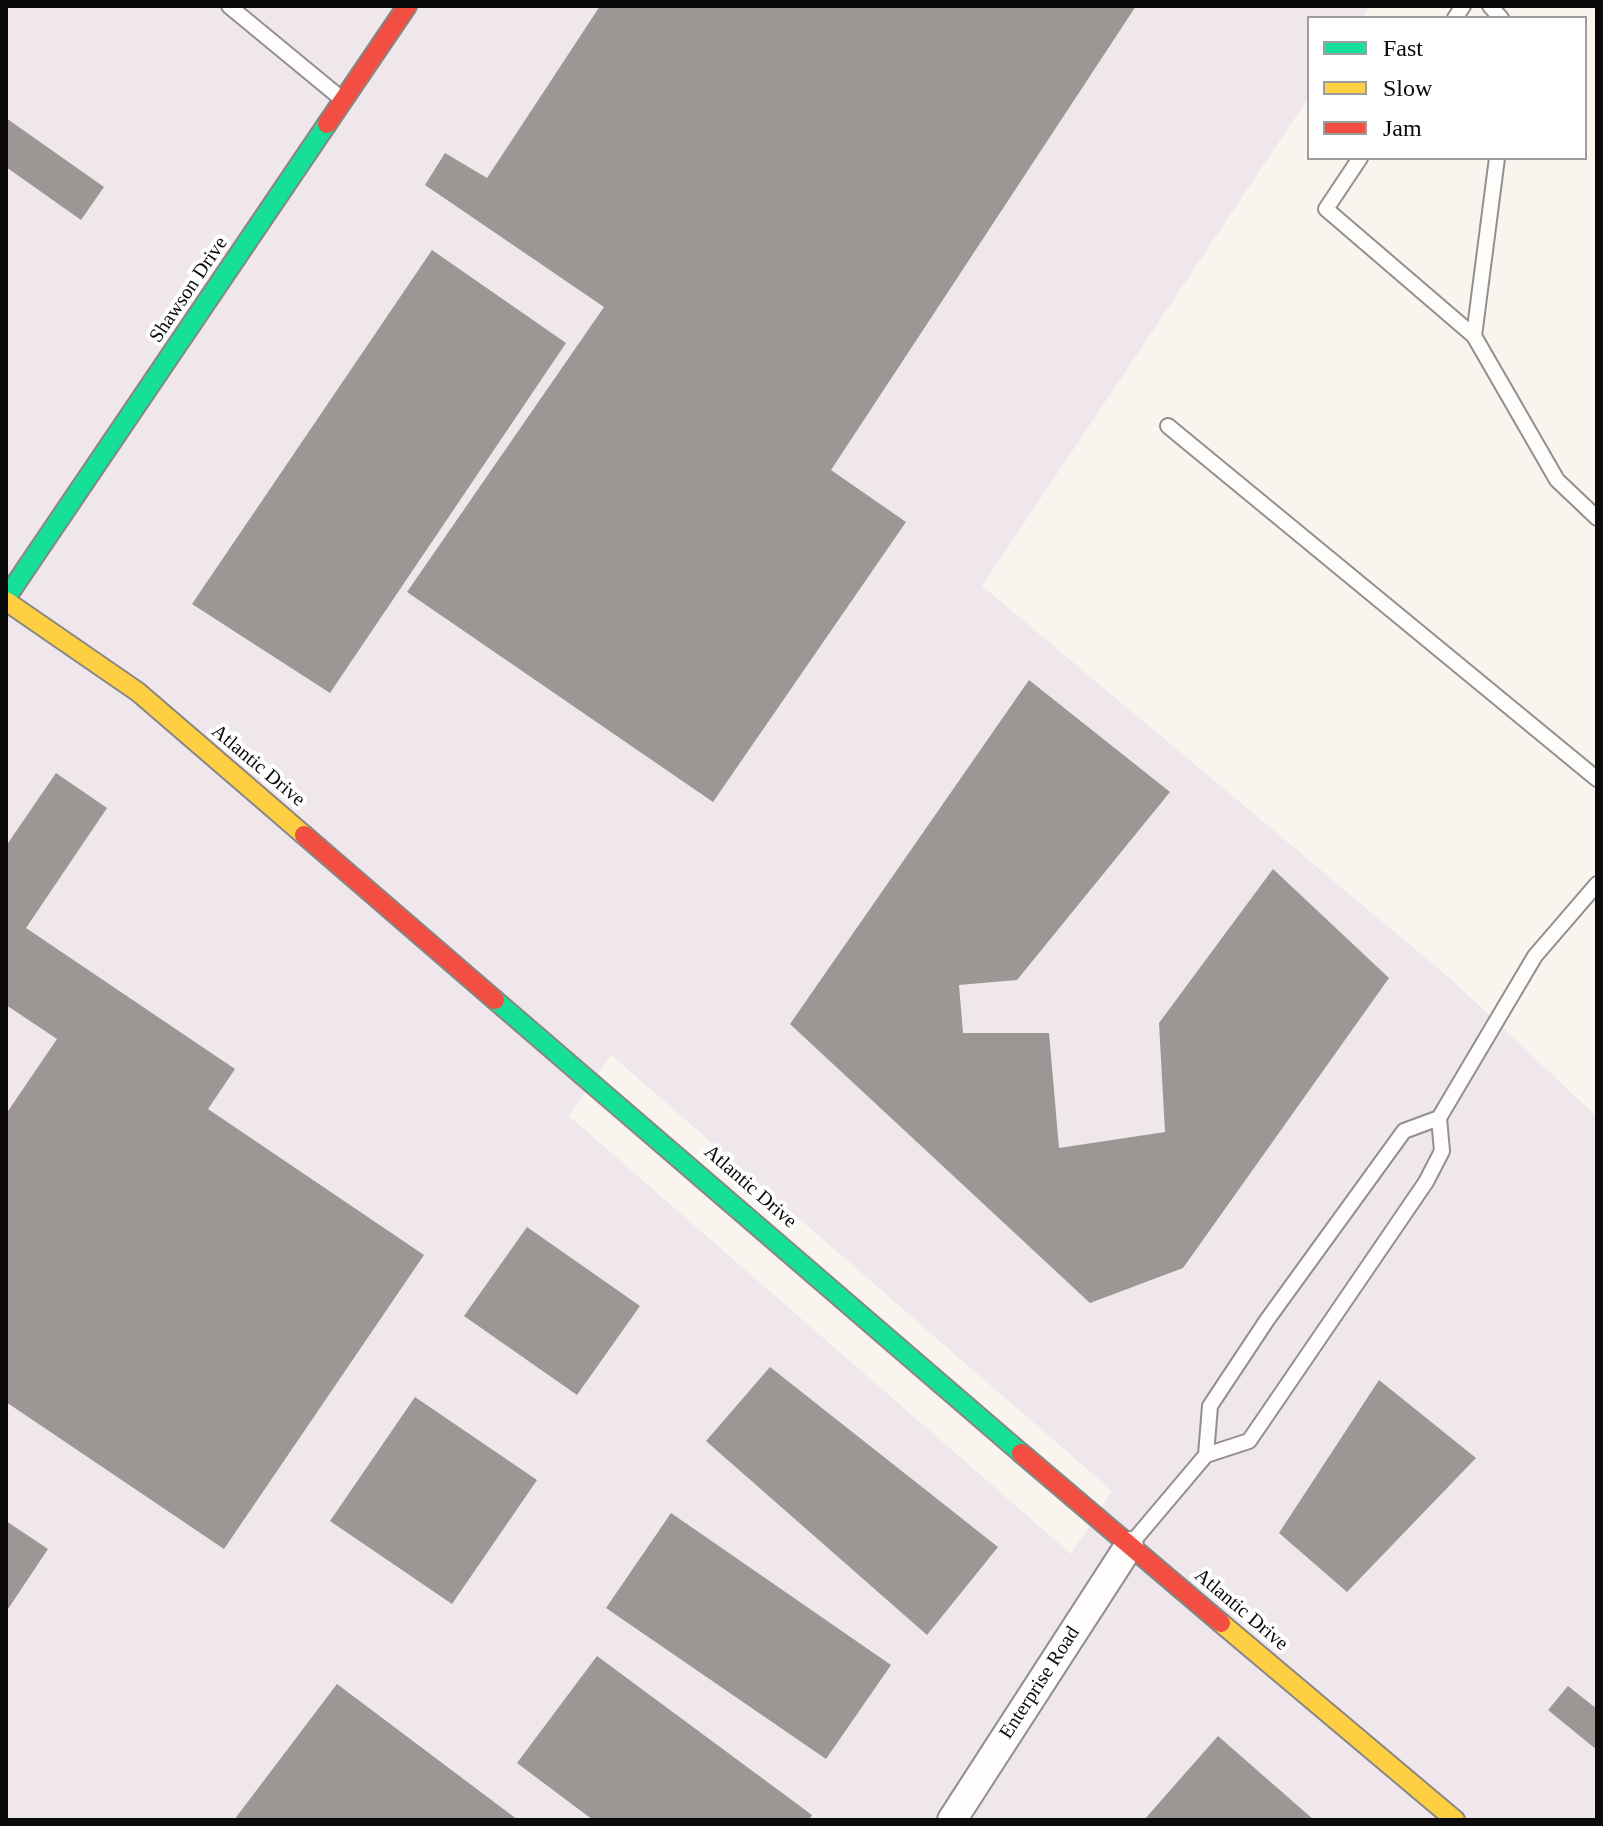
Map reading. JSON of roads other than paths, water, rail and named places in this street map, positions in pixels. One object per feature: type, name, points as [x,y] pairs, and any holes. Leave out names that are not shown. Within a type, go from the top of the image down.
[{"type":"street","name":"Shawson Drive","points":[[6,600],[407,6]]},
{"type":"street","name":"Atlantic Drive","points":[[6,600],[138,692],[1129,1546],[1455,1820]]},
{"type":"street","name":"Enterprise Road","points":[[952,1820],[1129,1546]]},
{"type":"lane","points":[[229,6],[343,100]]},
{"type":"lane","points":[[1359,160],[1326,209],[1474,336],[1557,480],[1597,518]]},
{"type":"lane","points":[[1474,336],[1497,160]]},
{"type":"lane","points":[[1168,426],[1597,779]]},
{"type":"lane","points":[[1129,1546],[1206,1455],[1249,1441],[1426,1182],[1442,1151],[1439,1118],[1535,956],[1597,885]]},
{"type":"lane","points":[[1206,1455],[1210,1406],[1267,1320],[1404,1131],[1439,1118]]}]
